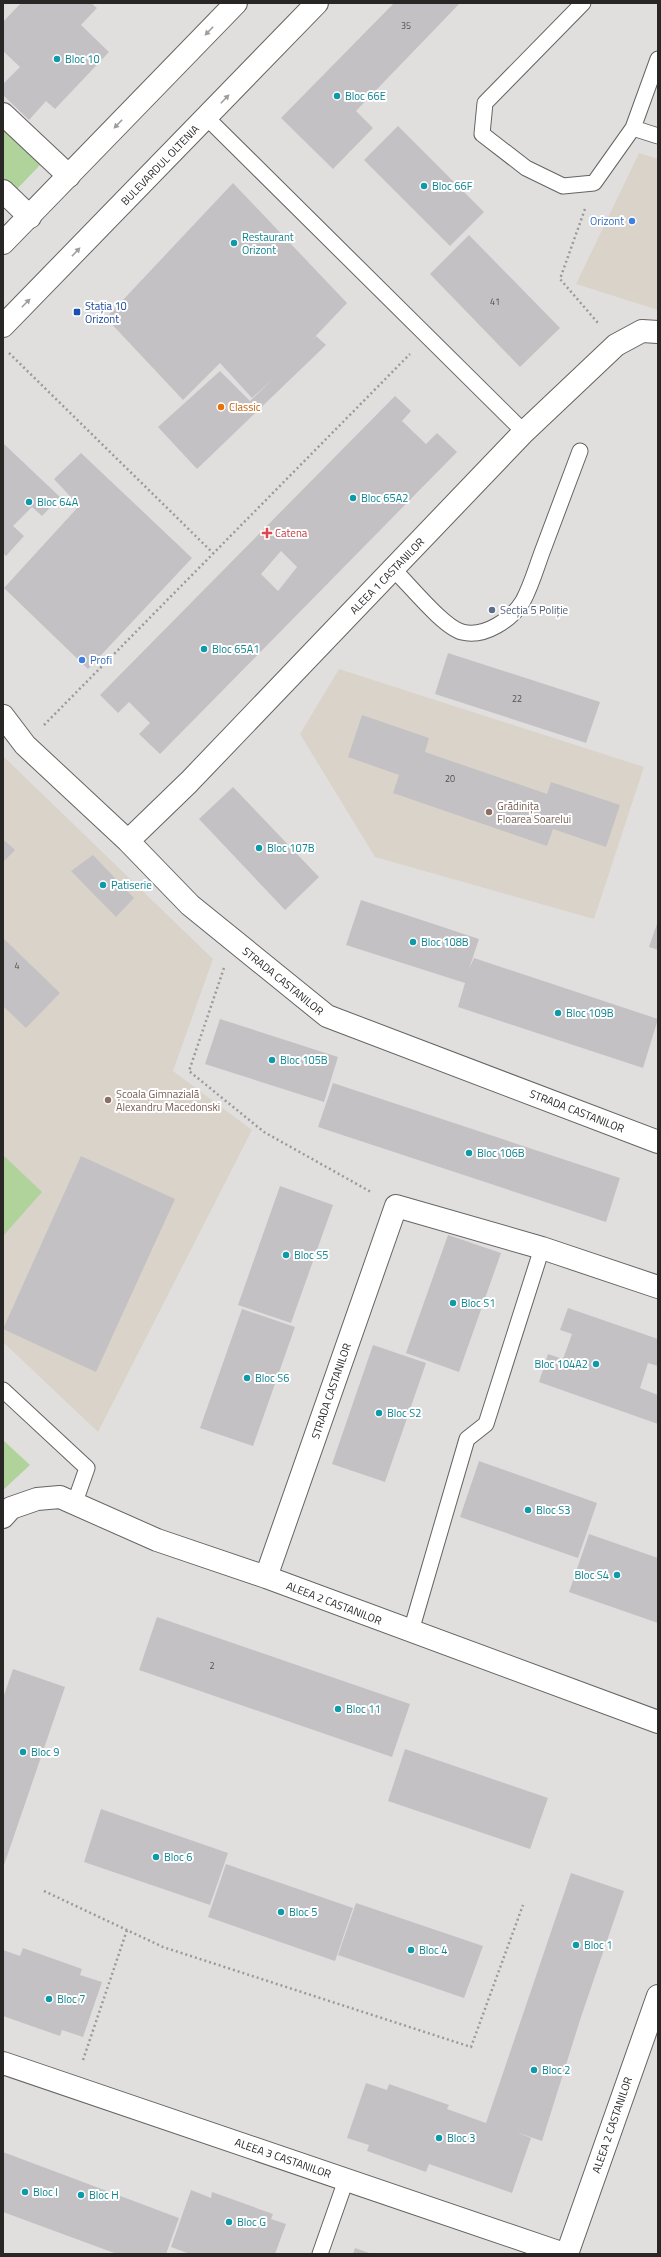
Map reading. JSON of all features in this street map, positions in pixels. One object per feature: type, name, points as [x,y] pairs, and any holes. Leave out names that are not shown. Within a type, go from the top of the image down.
[{"type":"street","points":[[3,243],[30,217],[236,3]]},
{"type":"street","name":"BULEVARDUL OLTENIA","points":[[3,326],[317,3]]},
{"type":"street","points":[[3,114],[69,176]]},
{"type":"street","points":[[3,191],[30,217]]},
{"type":"street","name":"ALEEA 1 CASTANILOR","points":[[128,841],[189,782],[524,432],[616,345],[642,331],[658,332]]},
{"type":"street","name":"STRADA CASTANILOR","points":[[3,716],[25,745],[128,841],[190,905],[327,1016],[658,1142]]},
{"type":"street","points":[[396,1206],[542,1248],[658,1287]]},
{"type":"street","name":"STRADA CASTANILOR","points":[[266,1577],[396,1206]]},
{"type":"street","name":"ALEEA 2 CASTANILOR","points":[[7,1512],[37,1499],[60,1497],[157,1540],[266,1577],[658,1722]]},
{"type":"street","name":"ALEEA 2 CASTANILOR","points":[[565,2254],[658,1996]]},
{"type":"street","name":"ALEEA 3 CASTANILOR","points":[[3,2063],[565,2254]]},
{"type":"lane","points":[[583,3],[484,103],[482,134],[526,168],[563,186],[594,183],[633,128],[658,59]]},
{"type":"lane","points":[[206,117],[428,335],[524,432]]},
{"type":"lane","points":[[633,128],[658,136]]},
{"type":"lane","points":[[394,569],[448,625],[462,632],[478,632],[493,627],[509,618],[522,601],[533,578],[580,451]]},
{"type":"lane","points":[[411,1631],[467,1438],[486,1424],[542,1248]]},
{"type":"lane","points":[[3,1390],[86,1468],[74,1502]]},
{"type":"lane","points":[[320,2254],[346,2180]]},
{"type":"path","points":[[594,183],[560,279],[616,345]]},
{"type":"path","points":[[25,745],[428,335]]},
{"type":"path","points":[[3,347],[213,553]]},
{"type":"path","points":[[234,941],[189,1071],[264,1132],[396,1206]]},
{"type":"path","points":[[44,1891],[163,1947],[471,2047],[523,1905]]},
{"type":"path","points":[[74,2087],[127,1930]]},
{"type":"shaded area","name":"Orizont","points":[[639,153],[658,159],[658,310],[576,284]]},
{"type":"shaded area","name":"Grădinița Floarea Soarelui","points":[[339,669],[644,767],[594,919],[375,857],[300,734]]},
{"type":"shaded area","name":"Școala Gimnazială Alexandru Macedonski","points":[[3,756],[213,959],[173,1071],[252,1130],[98,1432],[3,1342]]},
{"type":"green space","points":[[3,128],[41,164],[16,190],[3,178]]},
{"type":"green space","points":[[3,1155],[42,1192],[3,1236]]},
{"type":"green space","points":[[3,1440],[30,1465],[3,1490]]},
{"type":"building","name":"Bloc 10","points":[[21,3],[91,3],[97,8],[81,25],[109,52],[55,109],[46,101],[29,120],[3,95],[3,84],[20,67],[3,51],[3,22]]},
{"type":"building","name":"Bloc 66E","points":[[394,3],[460,3],[356,111],[373,128],[333,169],[281,118]]},
{"type":"building","name":"Bloc 66F","points":[[398,126],[484,212],[450,246],[364,160]]},
{"type":"building","name":"Restaurant Orizont","points":[[233,183],[347,303],[311,341],[316,336],[326,345],[197,469],[158,427],[220,371],[250,401],[274,378],[252,398],[220,363],[183,400],[106,318]]},
{"type":"building","points":[[469,235],[560,328],[520,367],[430,274]]},
{"type":"building","points":[[395,396],[411,411],[402,421],[426,444],[437,433],[457,452],[160,754],[139,734],[150,723],[129,702],[118,713],[100,695]],"holes":[[[281,551],[297,567],[278,591],[261,574]]]},
{"type":"building","name":"Bloc 64A","points":[[3,443],[60,497],[42,516],[32,507],[13,526],[24,536],[6,556],[3,553]]},
{"type":"building","points":[[81,453],[192,558],[88,669],[4,588],[79,506],[54,479]]},
{"type":"building","points":[[448,653],[600,702],[586,743],[435,694]]},
{"type":"building","points":[[362,715],[429,738],[425,752],[547,794],[551,782],[620,805],[606,847],[553,829],[547,846],[393,793],[399,775],[348,757]]},
{"type":"building","name":"Bloc 107B","points":[[233,787],[319,877],[285,910],[199,819]]},
{"type":"building","points":[[3,839],[15,850],[3,862]]},
{"type":"building","name":"Patiserie","points":[[93,855],[134,898],[116,917],[71,871]]},
{"type":"building","name":"Bloc 109B","points":[[361,900],[479,939],[469,969],[474,958],[658,1019],[643,1068],[458,1007],[465,983],[346,945]]},
{"type":"building","points":[[658,921],[658,950],[649,947]]},
{"type":"building","points":[[3,938],[60,993],[26,1028],[3,1006]]},
{"type":"building","name":"Bloc 105B","points":[[220,1019],[338,1057],[324,1102],[205,1064]]},
{"type":"building","name":"Bloc 106B","points":[[333,1083],[620,1178],[606,1222],[318,1127]]},
{"type":"building","points":[[81,1156],[175,1199],[96,1372],[3,1329]]},
{"type":"building","name":"Bloc S5","points":[[280,1186],[333,1205],[291,1323],[238,1305]]},
{"type":"building","name":"Bloc S1","points":[[448,1235],[501,1253],[459,1372],[406,1353]]},
{"type":"building","name":"Bloc 104A2","points":[[568,1308],[658,1339],[658,1366],[648,1363],[640,1388],[658,1395],[658,1424],[539,1382],[548,1354],[563,1359],[572,1334],[560,1330]]},
{"type":"building","name":"Bloc S6","points":[[242,1309],[295,1327],[253,1446],[200,1428]]},
{"type":"building","name":"Bloc S2","points":[[373,1345],[426,1363],[385,1482],[332,1464]]},
{"type":"building","name":"Bloc S3","points":[[479,1461],[597,1503],[578,1558],[460,1517]]},
{"type":"building","name":"Bloc S4","points":[[589,1534],[658,1558],[658,1623],[569,1592]]},
{"type":"building","points":[[157,1617],[410,1704],[392,1757],[139,1670]]},
{"type":"building","name":"Bloc 9","points":[[13,1669],[65,1687],[3,1868],[3,1698]]},
{"type":"building","points":[[405,1749],[548,1798],[530,1849],[388,1801]]},
{"type":"building","name":"Bloc 6","points":[[101,1809],[228,1853],[210,1905],[84,1862]]},
{"type":"building","name":"Bloc 5","points":[[226,1864],[353,1908],[335,1961],[208,1917]]},
{"type":"building","points":[[571,1873],[624,1891],[581,2017],[542,2141],[516,2132],[531,2138],[512,2193],[429,2164],[426,2172],[367,2151],[369,2145],[347,2138],[366,2083],[387,2090],[389,2084],[449,2105],[447,2109],[486,2123]]},
{"type":"building","name":"Bloc 4","points":[[356,1903],[483,1946],[464,1998],[338,1955]]},
{"type":"building","name":"Bloc 7","points":[[23,1948],[82,1969],[80,1975],[102,1982],[83,2037],[62,2030],[60,2036],[3,2016],[3,1950],[20,1956]]},
{"type":"building","name":"Bloc H","points":[[3,2152],[179,2218],[166,2254],[117,2254],[3,2212]]},
{"type":"building","name":"Bloc G","points":[[191,2190],[211,2198],[212,2192],[273,2214],[271,2219],[286,2224],[275,2254],[190,2254],[171,2247]]},
{"type":"building","points":[[355,2248],[372,2254],[353,2254]]},
{"type":"place","name":"Bloc 10","points":[[57,59]]},
{"type":"place","name":"Bloc 66E","points":[[337,96]]},
{"type":"place","name":"Bloc 66F","points":[[424,186]]},
{"type":"place","name":"Orizont","points":[[632,221]]},
{"type":"place","name":"Restaurant Orizont","points":[[234,243]]},
{"type":"place","name":"Stația 10 Orizont","points":[[77,312]]},
{"type":"place","name":"Classic","points":[[221,407]]},
{"type":"place","name":"Bloc 65A2","points":[[353,498]]},
{"type":"place","name":"Bloc 64A","points":[[29,502]]},
{"type":"place","name":"Catena","points":[[267,533]]},
{"type":"place","name":"Secția 5 Poliție","points":[[492,610]]},
{"type":"place","name":"Bloc 65A1","points":[[204,649]]},
{"type":"place","name":"Profi","points":[[82,660]]},
{"type":"place","name":"Grădinița Floarea Soarelui","points":[[489,812]]},
{"type":"place","name":"Bloc 107B","points":[[259,848]]},
{"type":"place","name":"Patiserie","points":[[103,885]]},
{"type":"place","name":"Bloc 108B","points":[[413,942]]},
{"type":"place","name":"Bloc 109B","points":[[558,1013]]},
{"type":"place","name":"Bloc 105B","points":[[272,1060]]},
{"type":"place","name":"Școala Gimnazială Alexandru Macedonski","points":[[108,1100]]},
{"type":"place","name":"Bloc 106B","points":[[469,1153]]},
{"type":"place","name":"Bloc S5","points":[[286,1255]]},
{"type":"place","name":"Bloc S1","points":[[453,1303]]},
{"type":"place","name":"Bloc 104A2","points":[[596,1364]]},
{"type":"place","name":"Bloc S6","points":[[247,1378]]},
{"type":"place","name":"Bloc S2","points":[[379,1413]]},
{"type":"place","name":"Bloc S3","points":[[528,1510]]},
{"type":"place","name":"Bloc S4","points":[[617,1575]]},
{"type":"place","name":"Bloc 11","points":[[338,1709]]},
{"type":"place","name":"Bloc 9","points":[[23,1752]]},
{"type":"place","name":"Bloc 6","points":[[156,1857]]},
{"type":"place","name":"Bloc 5","points":[[281,1912]]},
{"type":"place","name":"Bloc 1","points":[[576,1945]]},
{"type":"place","name":"Bloc 4","points":[[411,1950]]},
{"type":"place","name":"Bloc 7","points":[[49,1999]]},
{"type":"place","name":"Bloc 2","points":[[534,2070]]},
{"type":"place","name":"Bloc 3","points":[[439,2138]]},
{"type":"place","name":"Bloc I","points":[[25,2192]]},
{"type":"place","name":"Bloc H","points":[[81,2195]]},
{"type":"place","name":"Bloc G","points":[[229,2222]]}]
